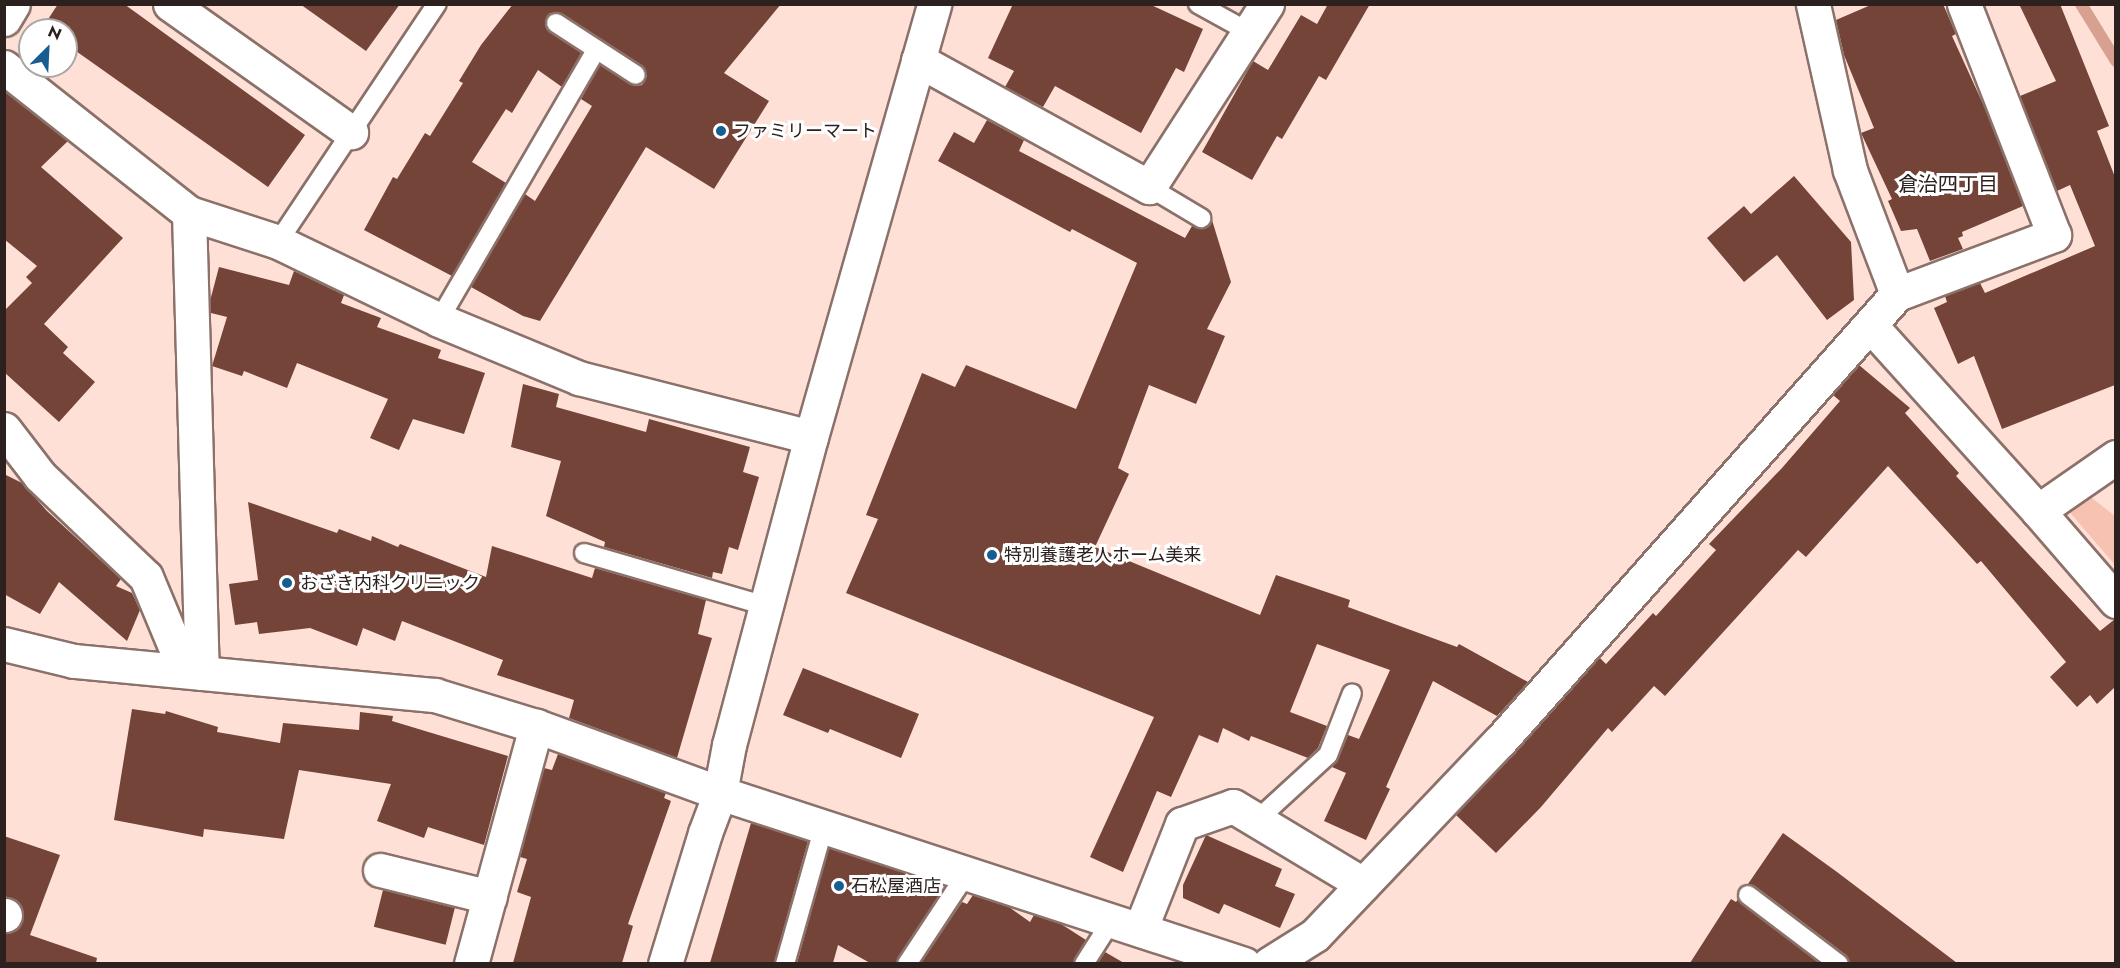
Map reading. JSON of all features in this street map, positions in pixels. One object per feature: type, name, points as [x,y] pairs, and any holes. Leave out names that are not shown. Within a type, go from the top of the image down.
[{"type":"street","points":[[4,19],[13,4]]},
{"type":"street","points":[[170,4],[351,132]]},
{"type":"street","points":[[665,963],[705,833],[720,793],[729,746],[811,437],[934,4]]},
{"type":"street","points":[[918,60],[1149,187],[1267,4]]},
{"type":"street","points":[[1814,4],[1850,170],[1897,294]]},
{"type":"street","points":[[1269,963],[1315,935],[1500,741],[1897,294],[2054,235],[1964,4]]},
{"type":"street","points":[[4,67],[189,213],[278,242],[439,320],[579,378],[811,437]]},
{"type":"street","points":[[189,213],[202,673]]},
{"type":"street","points":[[1870,325],[2038,511],[2115,601]]},
{"type":"street","points":[[4,429],[40,476],[146,577],[177,654],[202,673]]},
{"type":"street","points":[[2038,511],[2115,457]]},
{"type":"street","points":[[4,644],[74,661],[435,695],[536,726],[720,793],[1244,963]]},
{"type":"street","points":[[471,963],[536,726]]},
{"type":"street","points":[[1126,925],[1182,824],[1233,806],[1363,884]]},
{"type":"street","points":[[380,870],[490,897]]},
{"type":"lane","points":[[278,242],[437,4]]},
{"type":"lane","points":[[1198,4],[1250,32]]},
{"type":"lane","points":[[556,23],[636,75]]},
{"type":"lane","points":[[439,320],[596,50]]},
{"type":"lane","points":[[1149,187],[1201,218]]},
{"type":"lane","points":[[584,553],[767,606]]},
{"type":"lane","points":[[1257,820],[1328,755],[1352,693]]},
{"type":"lane","points":[[785,963],[824,826]]},
{"type":"lane","points":[[907,963],[967,873]]},
{"type":"lane","points":[[1748,895],[1839,963]]},
{"type":"lane","points":[[1084,963],[1126,925]]},
{"type":"shaded area","points":[[2083,491],[2115,516],[2115,565],[2067,509]]},
{"type":"building","points":[[58,4],[124,4],[305,135],[268,187],[78,52],[78,18],[49,18]]},
{"type":"building","points":[[300,4],[400,4],[366,51]]},
{"type":"building","points":[[513,4],[781,4],[724,73],[769,101],[714,189],[646,147],[540,321],[523,316],[471,287],[525,194],[535,201],[592,106],[581,99],[600,65],[635,86],[642,85],[647,76],[642,66],[562,14],[550,13],[545,22],[546,28],[581,53],[562,87],[538,70],[512,113],[506,109],[472,162],[506,183],[452,276],[364,230],[393,177],[397,179],[425,133],[430,136],[463,83],[459,81],[481,45]]},
{"type":"building","points":[[1013,4],[1149,4],[1203,29],[1184,72],[1176,68],[1141,133],[1055,86],[1043,107],[1005,87],[1014,71],[988,58]]},
{"type":"building","points":[[1328,4],[1370,4],[1326,80],[1319,76],[1282,139],[1277,136],[1252,180],[1202,152],[1253,61],[1268,70],[1301,15],[1317,24]]},
{"type":"building","points":[[1873,4],[1943,4],[1956,34],[1952,36],[1984,106],[2023,206],[1962,232],[1963,236],[1958,238],[1963,249],[1930,261],[1917,229],[1901,231],[1888,201],[1892,199],[1861,133],[1874,128],[1844,55],[1836,20]]},
{"type":"building","points":[[2019,4],[2060,4],[2109,126],[2097,131],[2115,177],[2115,385],[2002,429],[1974,356],[1958,364],[1934,308],[1947,302],[1945,296],[1980,283],[1985,293],[2095,246],[2070,185],[2057,191],[2020,96],[2056,81]]},
{"type":"building","points":[[4,91],[68,141],[41,167],[123,238],[44,324],[68,347],[63,353],[95,382],[59,422],[4,372],[4,311],[32,283],[26,277],[37,266],[4,239]]},
{"type":"building","points":[[987,120],[1024,140],[1019,151],[1185,238],[1192,226],[1206,228],[1212,220],[1231,282],[1207,329],[1225,336],[1196,404],[1149,385],[1118,468],[1129,474],[1095,547],[1260,615],[1276,575],[1350,600],[1348,607],[1457,647],[1459,644],[1528,682],[1497,716],[1433,681],[1386,787],[1390,789],[1366,840],[1324,821],[1346,773],[1332,767],[1348,735],[1359,739],[1390,670],[1317,644],[1290,712],[1327,726],[1318,748],[1308,758],[1251,736],[1249,741],[1223,728],[1218,743],[1199,735],[1171,797],[1157,791],[1123,872],[1090,857],[1154,717],[846,593],[878,519],[866,515],[922,373],[955,387],[966,365],[1076,409],[1137,263],[1072,229],[1070,232],[938,161],[954,132],[974,143]]},
{"type":"building","points":[[1794,176],[1851,242],[1854,300],[1827,320],[1777,255],[1744,282],[1707,238],[1744,206],[1751,214]]},
{"type":"building","points":[[219,267],[289,285],[294,271],[344,295],[341,303],[381,318],[377,327],[441,350],[438,358],[485,373],[464,434],[413,419],[399,450],[370,438],[388,399],[297,363],[287,388],[244,371],[242,376],[212,366],[227,317],[211,313],[210,301]]},
{"type":"building","points":[[1859,365],[1910,408],[1905,413],[1959,473],[1956,476],[2100,631],[2115,619],[2115,687],[2097,704],[2090,695],[2077,707],[2050,677],[2066,662],[1981,561],[1977,564],[1888,466],[1806,557],[1798,550],[1665,696],[1654,686],[1612,732],[1608,728],[1541,807],[1496,853],[1456,815],[1599,657],[1606,664],[1653,613],[1656,616],[1716,550],[1709,544],[1782,468],[1840,401],[1833,395]]},
{"type":"building","points":[[523,384],[559,394],[556,407],[646,432],[649,419],[750,447],[743,472],[759,477],[738,550],[729,547],[722,574],[713,572],[712,578],[604,547],[605,542],[546,516],[561,461],[511,447]]},
{"type":"building","points":[[4,474],[22,483],[47,511],[121,579],[116,586],[132,593],[140,610],[127,641],[59,582],[40,614],[4,594]]},
{"type":"building","points":[[248,502],[337,533],[339,529],[371,541],[372,536],[398,547],[400,544],[486,577],[492,546],[592,578],[595,568],[706,600],[698,634],[712,638],[677,758],[569,718],[574,700],[497,675],[503,660],[402,621],[395,641],[363,628],[357,646],[310,628],[259,634],[257,622],[235,625],[229,584],[258,580]]},
{"type":"building","points":[[803,668],[919,714],[901,758],[830,729],[828,733],[783,715]]},
{"type":"building","points":[[132,709],[165,714],[166,711],[218,727],[217,732],[280,743],[283,723],[359,730],[360,712],[393,716],[392,721],[508,756],[484,845],[428,827],[424,838],[377,821],[391,784],[299,770],[284,839],[204,829],[203,837],[114,820]]},
{"type":"building","points":[[558,754],[666,793],[664,798],[671,801],[628,924],[633,926],[622,963],[513,963],[531,897],[517,892],[527,859],[520,857],[544,768],[552,770]]},
{"type":"building","points":[[751,823],[808,841],[774,963],[710,963]]},
{"type":"building","points":[[1783,833],[1957,963],[1850,963],[1846,955],[1755,886],[1748,884]]},
{"type":"building","points":[[1206,835],[1282,869],[1275,886],[1295,894],[1280,928],[1224,904],[1219,914],[1183,898],[1183,885]]},
{"type":"building","points":[[4,836],[60,855],[30,935],[97,958],[96,963],[4,963],[4,934],[15,931],[24,916],[21,905],[14,899],[4,896]]},
{"type":"building","points":[[829,848],[918,877],[942,891],[896,963],[870,963],[838,945],[833,963],[797,963]]},
{"type":"building","points":[[383,890],[455,908],[446,945],[374,927]]},
{"type":"building","points":[[973,895],[1009,907],[1030,922],[1034,915],[1061,924],[1086,940],[1073,963],[921,963],[962,902],[967,904]]},
{"type":"building","points":[[1731,899],[1736,902],[1738,899],[1820,963],[1690,963]]},
{"type":"building","points":[[1105,952],[1124,963],[1098,963]]},
{"type":"waterway","points":[[2081,4],[2116,61]]},
{"type":"place","name":"ファミリーマート","points":[[721,131]]},
{"type":"place","name":"特別養護老人ホーム美来","points":[[992,555]]},
{"type":"place","name":"おざき内科クリニック","points":[[287,583]]},
{"type":"place","name":"石松屋酒店","points":[[839,886]]},
{"type":"district","name":"倉治四丁目","points":[[1948,184]]}]
